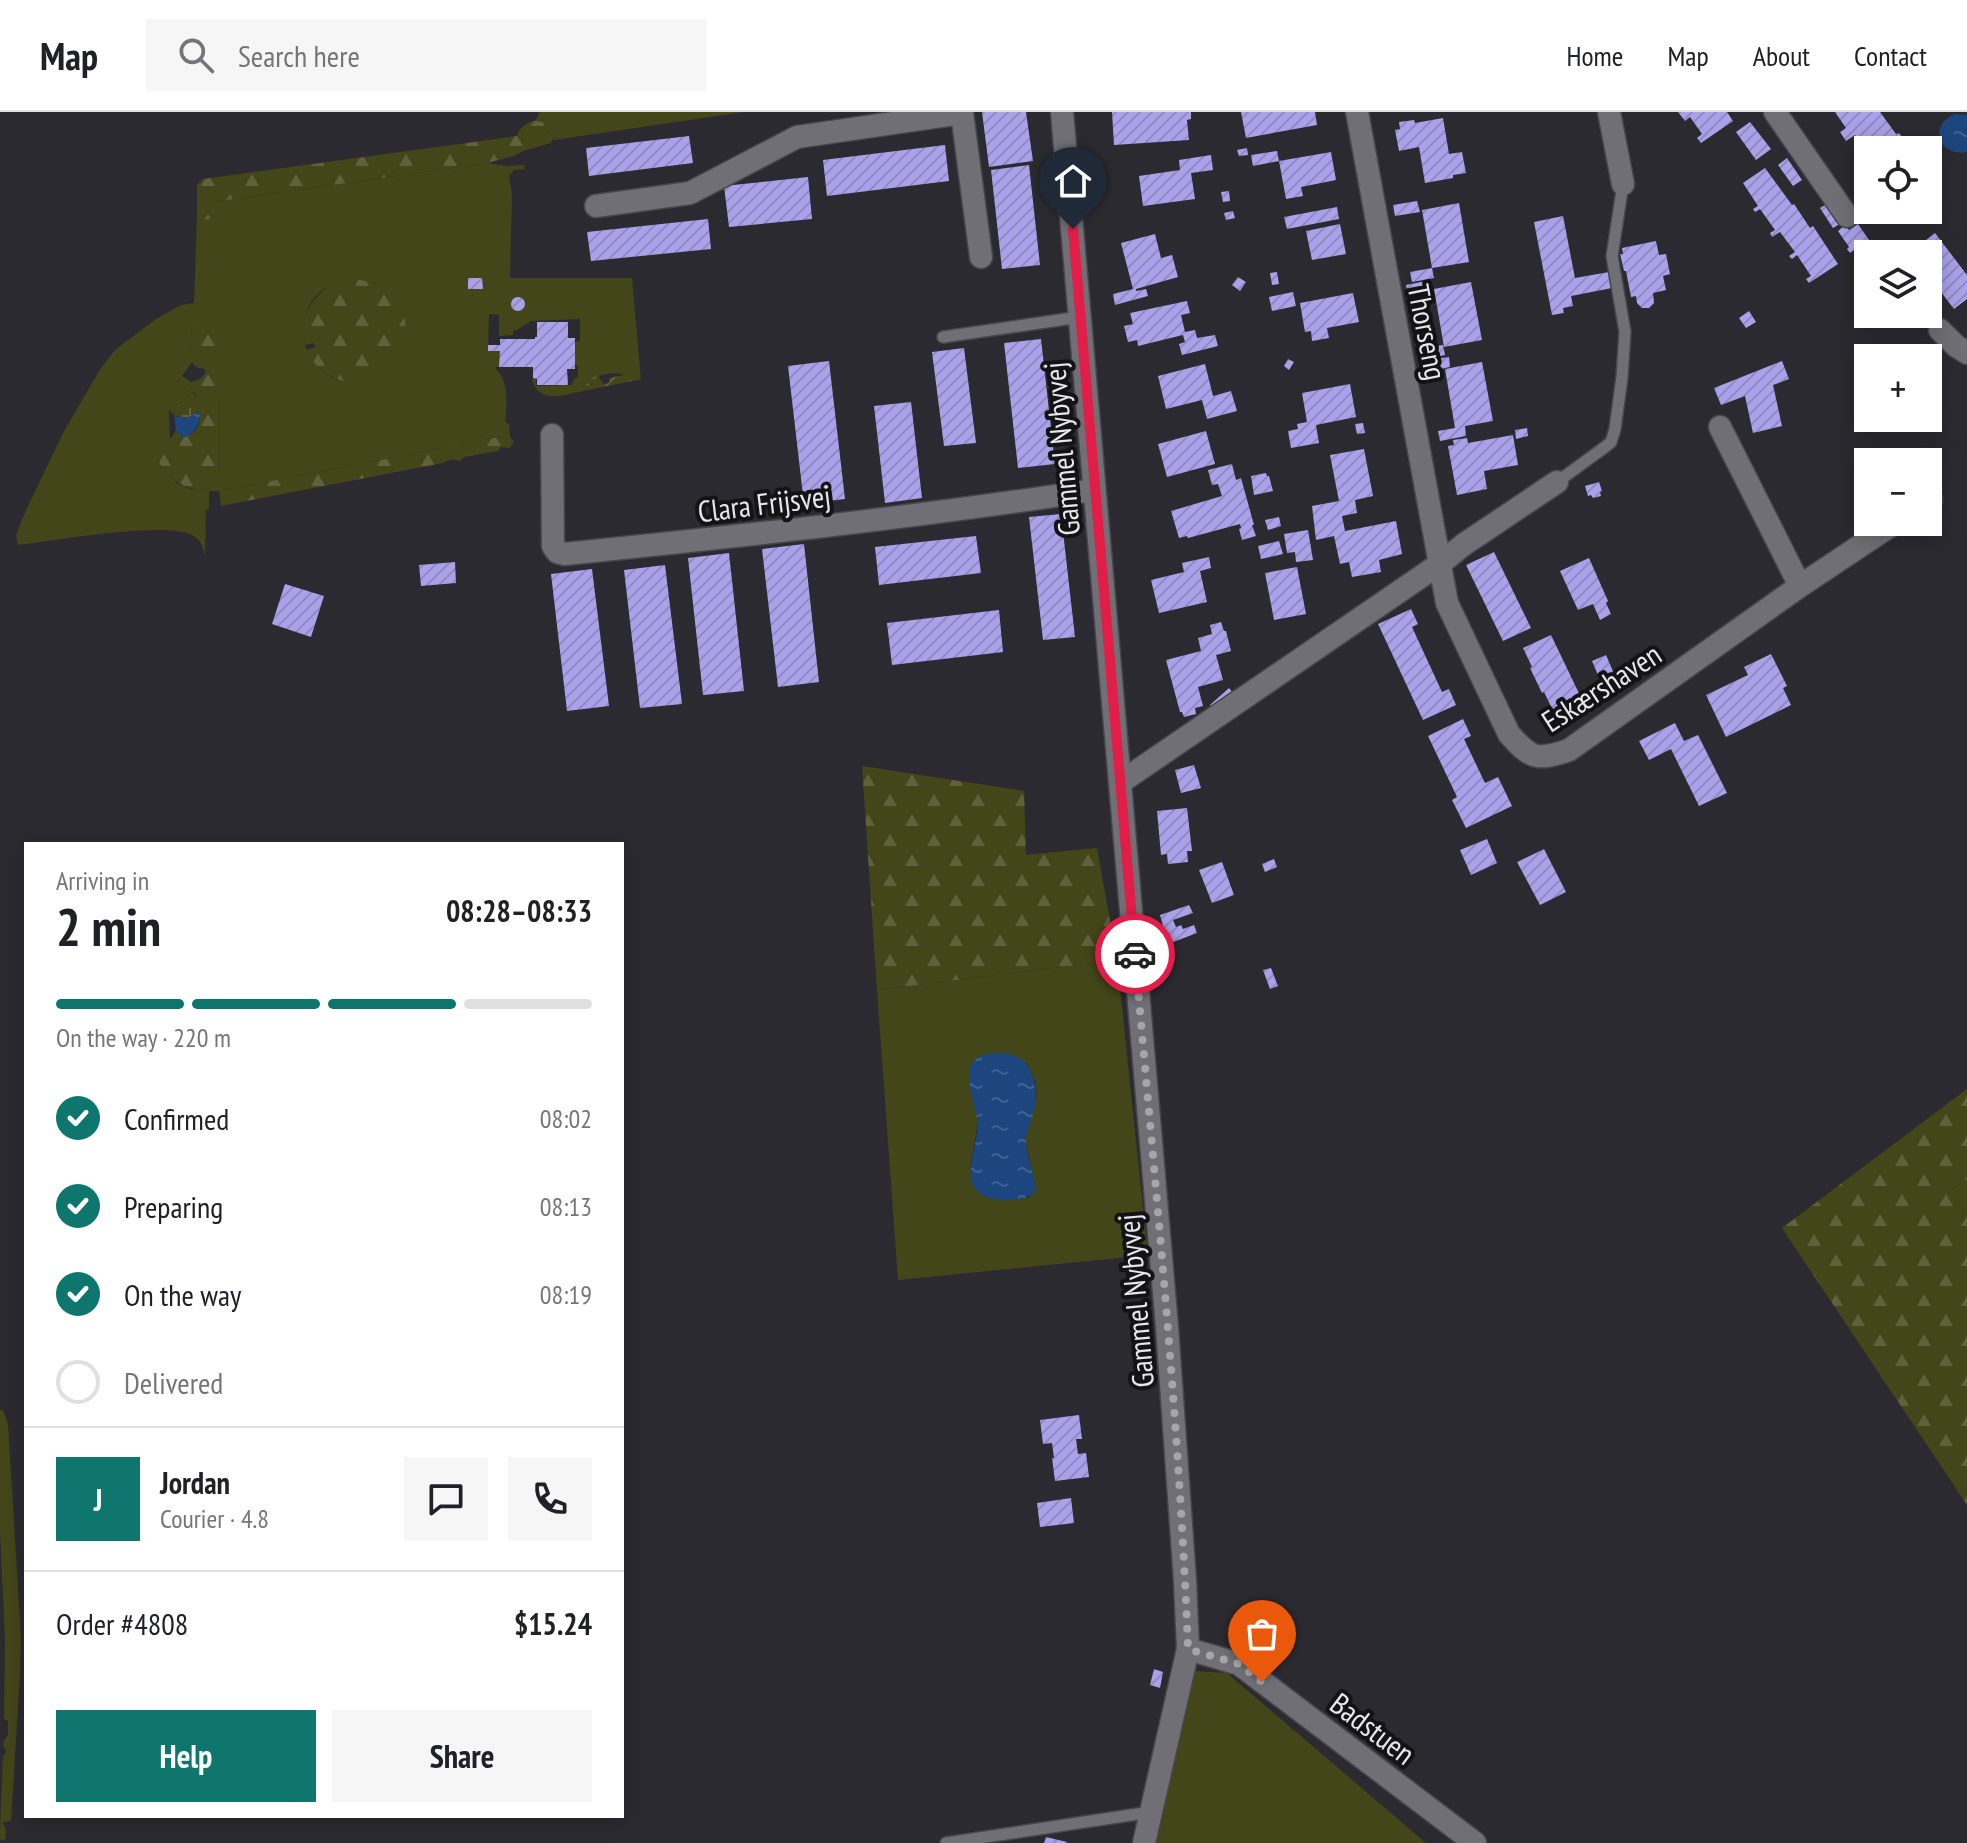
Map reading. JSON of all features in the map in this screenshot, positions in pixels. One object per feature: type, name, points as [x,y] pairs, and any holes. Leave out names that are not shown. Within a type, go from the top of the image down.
[{"type":"street","name":"Gammel Nybyvej","points":[[1062,112],[1169,1342],[1185,1581],[1188,1649],[1144,1843]]},
{"type":"street","name":"Thorseng","points":[[1357,112],[1441,563]]},
{"type":"street","points":[[1609,112],[1623,184]]},
{"type":"street","points":[[1775,112],[1847,216]]},
{"type":"street","points":[[596,206],[690,193],[797,137],[915,115],[962,113],[981,257]]},
{"type":"street","points":[[1940,330],[1967,353]]},
{"type":"street","points":[[1720,427],[1800,586]]},
{"type":"street","name":"Clara Frijsvej","points":[[552,435],[553,546],[557,552],[565,554],[956,511],[1094,490]]},
{"type":"street","points":[[1121,782],[1557,482]]},
{"type":"street","name":"Eskærshaven","points":[[1441,563],[1447,603],[1509,734],[1525,752],[1545,758],[1569,750],[1875,536]]},
{"type":"street","name":"Badstuen","points":[[1188,1649],[1239,1664],[1475,1843]]},
{"type":"lane","points":[[1557,482],[1605,447],[1615,429],[1625,332],[1612,256],[1623,184]]},
{"type":"lane","points":[[943,337],[1080,317]]},
{"type":"lane","points":[[946,1843],[1152,1812]]},
{"type":"green space","points":[[539,112],[744,112],[554,140],[554,132],[545,131],[544,126],[535,121]]},
{"type":"green space","points":[[535,121],[544,122],[548,132],[554,132],[551,143],[514,156],[487,163],[214,202],[211,218],[202,221],[197,216],[197,185],[203,179],[517,136],[524,126]]},
{"type":"green space","points":[[487,163],[524,165],[525,169],[514,170],[509,176],[512,194],[510,278],[632,278],[641,380],[632,381],[624,375],[609,374],[593,377],[595,383],[586,385],[588,390],[555,396],[540,393],[535,387],[532,379],[536,379],[536,386],[572,385],[578,377],[575,342],[580,341],[580,319],[531,321],[513,331],[513,335],[499,336],[499,315],[489,314],[488,351],[500,351],[500,366],[496,369],[505,387],[505,422],[509,424],[510,435],[219,491],[220,374],[215,311],[194,308],[192,362],[177,383],[184,388],[189,387],[189,391],[179,395],[174,415],[169,410],[170,440],[161,452],[160,466],[177,483],[190,489],[209,491],[205,556],[198,539],[178,531],[134,531],[18,545],[16,535],[26,510],[64,431],[101,368],[115,350],[156,319],[181,305],[194,303],[197,216],[202,221],[214,202]],"holes":[[[373,283],[392,296],[404,316],[367,381],[350,382],[330,376],[318,367],[306,346],[305,320],[310,305],[320,292],[329,287]]]},
{"type":"green space","points":[[350,279],[376,285],[394,298],[404,315],[406,335],[401,354],[389,370],[372,380],[349,382],[335,378],[318,367],[306,350],[315,347],[314,343],[305,345],[304,333],[304,322],[312,302],[328,288]]},
{"type":"green space","points":[[203,306],[216,311],[220,374],[219,491],[184,486],[165,471],[159,459],[162,449],[176,430],[181,436],[189,435],[198,427],[200,414],[196,394],[177,383],[182,376],[191,382],[205,374],[205,369],[193,364],[190,354],[194,308]]},
{"type":"green space","points":[[624,375],[632,381],[588,390],[586,384],[595,383],[592,377],[600,376],[604,384],[609,383],[609,378]]},
{"type":"green space","points":[[189,391],[198,399],[200,411],[187,418],[177,417],[174,415],[179,395]]},
{"type":"green space","points":[[510,435],[514,441],[510,448],[501,447],[498,451],[464,457],[460,461],[449,460],[221,506],[219,491]]},
{"type":"green space","points":[[862,766],[1024,791],[1026,855],[1097,848],[1117,960],[877,990]]},
{"type":"green space","points":[[1117,960],[1148,1255],[898,1280],[877,990]],"holes":[[[1026,1062],[1035,1080],[1037,1095],[1025,1140],[1035,1184],[1029,1198],[1002,1200],[985,1197],[970,1167],[978,1123]]]},
{"type":"green space","points":[[1967,1089],[1967,1179],[1949,1191],[1967,1217],[1967,1505],[1782,1228]]},
{"type":"green space","points":[[1967,1179],[1967,1217],[1949,1191]]},
{"type":"green space","points":[[0,1410],[3,1410],[8,1424],[21,1637],[11,1821],[2,1822],[6,1829],[5,1841],[0,1839],[3,1755],[6,1750],[3,1746],[8,1735],[8,1721],[4,1719]]},
{"type":"green space","points":[[1192,1671],[1227,1673],[1426,1843],[1150,1843]]},
{"type":"water","points":[[1955,114],[1967,115],[1967,152],[1949,150],[1943,145],[1939,132],[1947,119]]},
{"type":"water","points":[[200,411],[195,429],[186,437],[181,436],[176,430],[174,415],[185,419]]},
{"type":"water","points":[[1005,1053],[1025,1063],[1033,1077],[1035,1103],[1026,1141],[1035,1192],[1024,1198],[1000,1200],[985,1197],[972,1182],[978,1125],[969,1075],[977,1058]]},
{"type":"building","points":[[982,112],[1026,112],[1033,161],[989,167]]},
{"type":"building","points":[[1112,112],[1191,112],[1191,119],[1187,120],[1189,140],[1114,145]]},
{"type":"building","points":[[1241,112],[1315,112],[1317,125],[1246,138]]},
{"type":"building","points":[[1678,112],[1727,112],[1733,121],[1701,143],[1697,138],[1702,134],[1690,117],[1685,121]]},
{"type":"building","points":[[1835,112],[1880,112],[1896,134],[1901,136],[1855,135],[1846,141],[1840,132],[1846,128]]},
{"type":"building","points":[[1443,118],[1449,154],[1462,152],[1466,173],[1425,183],[1419,147],[1399,151],[1395,130],[1400,129],[1399,122],[1414,120],[1415,123]]},
{"type":"building","points":[[1750,122],[1771,149],[1756,160],[1736,132]]},
{"type":"building","points":[[689,136],[693,163],[589,176],[586,148]]},
{"type":"building","points":[[945,145],[949,181],[827,196],[823,160]]},
{"type":"building","points":[[1247,148],[1248,155],[1239,156],[1237,150]]},
{"type":"building","points":[[1277,151],[1279,161],[1253,166],[1251,155]]},
{"type":"building","points":[[1331,152],[1336,180],[1301,187],[1303,196],[1286,199],[1279,161]]},
{"type":"building","points":[[1211,155],[1213,170],[1191,173],[1195,199],[1143,206],[1139,176],[1180,170],[1179,160]]},
{"type":"building","points":[[1787,158],[1802,180],[1793,186],[1778,165]]},
{"type":"building","points":[[1029,165],[1040,265],[1002,269],[991,170]]},
{"type":"building","points":[[1765,168],[1810,228],[1813,226],[1838,264],[1809,283],[1806,279],[1811,276],[1797,255],[1792,259],[1789,256],[1795,252],[1780,232],[1772,237],[1770,233],[1775,230],[1760,209],[1755,212],[1753,209],[1758,206],[1743,183]]},
{"type":"building","points":[[808,177],[812,219],[729,227],[724,186]]},
{"type":"building","points":[[1229,191],[1230,201],[1223,202],[1221,192]]},
{"type":"building","points":[[1417,201],[1420,212],[1395,216],[1393,205]]},
{"type":"building","points":[[1830,202],[1843,222],[1833,228],[1820,208]]},
{"type":"building","points":[[1459,203],[1469,262],[1432,268],[1422,210]]},
{"type":"building","points":[[1337,207],[1339,219],[1287,229],[1284,217]]},
{"type":"building","points":[[1233,211],[1235,218],[1226,220],[1224,213]]},
{"type":"building","points":[[1563,216],[1575,278],[1609,272],[1612,288],[1571,296],[1573,306],[1563,308],[1564,313],[1552,315],[1534,222]]},
{"type":"building","points":[[708,219],[711,249],[591,261],[587,232]]},
{"type":"building","points":[[1340,224],[1346,254],[1312,260],[1306,231]]},
{"type":"building","points":[[1858,224],[1869,240],[1854,240],[1854,250],[1850,253],[1838,231],[1845,225],[1849,230]]},
{"type":"building","points":[[1935,233],[1940,240],[1926,240]]},
{"type":"building","points":[[1155,234],[1161,258],[1172,255],[1178,277],[1136,289],[1146,289],[1148,296],[1115,305],[1113,294],[1133,289],[1121,243]]},
{"type":"building","points":[[1656,241],[1659,255],[1666,254],[1670,274],[1663,276],[1666,290],[1653,293],[1654,303],[1649,308],[1642,308],[1636,296],[1631,297],[1620,254],[1623,254],[1622,248]]},
{"type":"building","points":[[1942,242],[1967,275],[1967,299],[1954,309],[1942,293]]},
{"type":"building","points":[[1432,268],[1434,278],[1412,282],[1410,272]]},
{"type":"building","points":[[1277,272],[1279,284],[1272,285],[1270,273]]},
{"type":"building","points":[[1238,277],[1246,282],[1240,291],[1232,285]]},
{"type":"building","points":[[468,278],[482,278],[483,289],[468,289]]},
{"type":"building","points":[[1431,280],[1433,291],[1408,296],[1406,285]]},
{"type":"building","points":[[1471,282],[1482,340],[1444,347],[1434,289]]},
{"type":"building","points":[[1293,292],[1296,306],[1272,311],[1269,297]]},
{"type":"building","points":[[1353,293],[1359,322],[1327,328],[1329,338],[1312,341],[1311,331],[1305,332],[1300,303]]},
{"type":"building","points":[[518,297],[525,304],[518,311],[511,304]]},
{"type":"building","points":[[1187,301],[1190,313],[1181,315],[1185,332],[1195,330],[1197,338],[1215,335],[1218,346],[1182,355],[1179,344],[1185,342],[1183,335],[1138,346],[1137,340],[1128,342],[1124,326],[1133,324],[1130,313]]},
{"type":"building","points":[[1749,311],[1756,322],[1746,328],[1739,318]]},
{"type":"building","points":[[537,322],[568,322],[568,338],[575,338],[575,369],[567,369],[568,385],[537,385],[533,367],[499,367],[500,351],[488,351],[488,345],[500,345],[500,339],[535,339]]},
{"type":"building","points":[[1041,339],[1055,464],[1018,468],[1004,343]]},
{"type":"building","points":[[1443,345],[1445,355],[1420,360],[1418,349]]},
{"type":"building","points":[[964,348],[976,443],[944,446],[932,352]]},
{"type":"building","points":[[1449,357],[1450,367],[1422,373],[1420,361]]},
{"type":"building","points":[[1288,359],[1294,362],[1289,370],[1284,366]]},
{"type":"building","points":[[829,361],[845,499],[804,504],[788,366]]},
{"type":"building","points":[[1782,361],[1789,379],[1773,385],[1782,426],[1753,433],[1745,396],[1721,405],[1714,388]]},
{"type":"building","points":[[1482,362],[1493,421],[1465,426],[1466,436],[1440,441],[1438,431],[1455,428],[1445,369]]},
{"type":"building","points":[[1205,364],[1213,396],[1231,391],[1237,411],[1207,419],[1202,400],[1166,409],[1158,376]]},
{"type":"building","points":[[1350,384],[1356,417],[1316,425],[1319,443],[1291,448],[1288,431],[1298,429],[1297,424],[1307,422],[1302,393]]},
{"type":"building","points":[[911,402],[922,498],[885,503],[874,406]]},
{"type":"building","points":[[1363,423],[1365,433],[1357,434],[1355,424]]},
{"type":"building","points":[[1527,428],[1528,436],[1516,439],[1515,430]]},
{"type":"building","points":[[1206,431],[1215,464],[1167,477],[1158,444]]},
{"type":"building","points":[[1513,435],[1518,465],[1484,471],[1487,489],[1457,495],[1448,446],[1454,445],[1453,440],[1467,438],[1468,443]]},
{"type":"building","points":[[1364,449],[1373,496],[1355,500],[1357,513],[1342,516],[1345,531],[1396,521],[1402,554],[1379,560],[1381,572],[1352,577],[1349,562],[1340,564],[1334,536],[1316,540],[1312,506],[1339,501],[1330,455]]},
{"type":"building","points":[[1232,464],[1236,480],[1241,478],[1256,536],[1242,540],[1240,524],[1179,538],[1171,511],[1222,496],[1218,484],[1212,485],[1208,470]]},
{"type":"building","points":[[1266,473],[1273,491],[1254,495],[1251,476]]},
{"type":"building","points":[[1599,482],[1601,496],[1588,496],[1585,486]]},
{"type":"building","points":[[1061,514],[1075,637],[1043,640],[1029,517]]},
{"type":"building","points":[[1279,517],[1281,526],[1268,530],[1265,520]]},
{"type":"building","points":[[1308,530],[1313,560],[1296,562],[1295,552],[1287,553],[1284,534]]},
{"type":"building","points":[[976,536],[981,573],[879,585],[875,547]]},
{"type":"building","points":[[1279,541],[1283,554],[1261,559],[1258,546]]},
{"type":"building","points":[[804,544],[819,682],[778,687],[762,549]]},
{"type":"building","points":[[1494,552],[1531,628],[1503,641],[1466,565]]},
{"type":"building","points":[[729,553],[744,691],[703,695],[688,558]]},
{"type":"building","points":[[1209,557],[1211,568],[1200,571],[1207,602],[1159,613],[1151,580],[1184,572],[1182,563]]},
{"type":"building","points":[[1589,558],[1611,614],[1600,620],[1593,604],[1578,610],[1560,571]]},
{"type":"building","points":[[455,562],[456,583],[421,586],[419,565]]},
{"type":"building","points":[[665,565],[682,704],[640,708],[624,570]]},
{"type":"building","points":[[1297,567],[1306,614],[1274,620],[1265,573]]},
{"type":"building","points":[[592,569],[609,706],[567,711],[551,574]]},
{"type":"building","points":[[285,584],[324,596],[311,637],[272,624]]},
{"type":"building","points":[[1411,609],[1418,624],[1412,627],[1442,692],[1449,689],[1456,705],[1423,720],[1378,624]]},
{"type":"building","points":[[999,610],[1003,652],[892,665],[887,623]]},
{"type":"building","points":[[1221,622],[1231,651],[1216,655],[1223,680],[1198,687],[1203,706],[1195,708],[1196,714],[1184,717],[1166,660],[1201,651],[1198,638],[1212,634],[1210,625]]},
{"type":"building","points":[[1551,635],[1587,710],[1559,723],[1523,648]]},
{"type":"building","points":[[1771,654],[1787,686],[1783,688],[1791,705],[1726,737],[1706,695],[1748,675],[1744,667]]},
{"type":"building","points":[[1606,655],[1618,683],[1604,689],[1592,661]]},
{"type":"building","points":[[1229,688],[1234,694],[1215,711],[1210,705]]},
{"type":"building","points":[[1463,719],[1471,736],[1464,739],[1485,783],[1498,777],[1512,806],[1466,828],[1452,800],[1457,797],[1428,736]]},
{"type":"building","points":[[1675,723],[1684,741],[1698,735],[1727,793],[1699,806],[1671,749],[1649,760],[1639,741]]},
{"type":"building","points":[[1194,765],[1201,788],[1181,793],[1175,770]]},
{"type":"building","points":[[1187,808],[1192,851],[1187,851],[1188,862],[1168,864],[1167,854],[1161,855],[1157,811]]},
{"type":"building","points":[[1487,839],[1497,863],[1471,875],[1460,850]]},
{"type":"building","points":[[1544,849],[1566,892],[1540,905],[1517,862]]},
{"type":"building","points":[[1274,859],[1277,867],[1265,872],[1262,864]]},
{"type":"building","points":[[1222,862],[1234,895],[1212,903],[1199,870]]},
{"type":"building","points":[[1189,905],[1193,913],[1173,920],[1176,927],[1181,925],[1183,929],[1194,925],[1197,933],[1168,944],[1160,915]]},
{"type":"building","points":[[1166,947],[1168,973],[1156,974],[1155,948]]},
{"type":"building","points":[[1271,968],[1278,986],[1270,989],[1263,970]]},
{"type":"building","points":[[1079,1415],[1082,1439],[1076,1439],[1078,1454],[1086,1453],[1089,1477],[1055,1481],[1052,1443],[1043,1444],[1040,1420]]},
{"type":"building","points":[[1071,1498],[1074,1523],[1040,1527],[1037,1503]]},
{"type":"building","points":[[1154,1669],[1163,1672],[1160,1688],[1150,1685]]},
{"type":"building","points":[[1046,1837],[1067,1842],[1067,1843],[1044,1843]]},
{"type":"way so far","points":[[1135,954],[1167,1327],[1188,1649],[1239,1664],[1262,1682]]},
{"type":"route","points":[[1073,229],[1135,954]]}]
